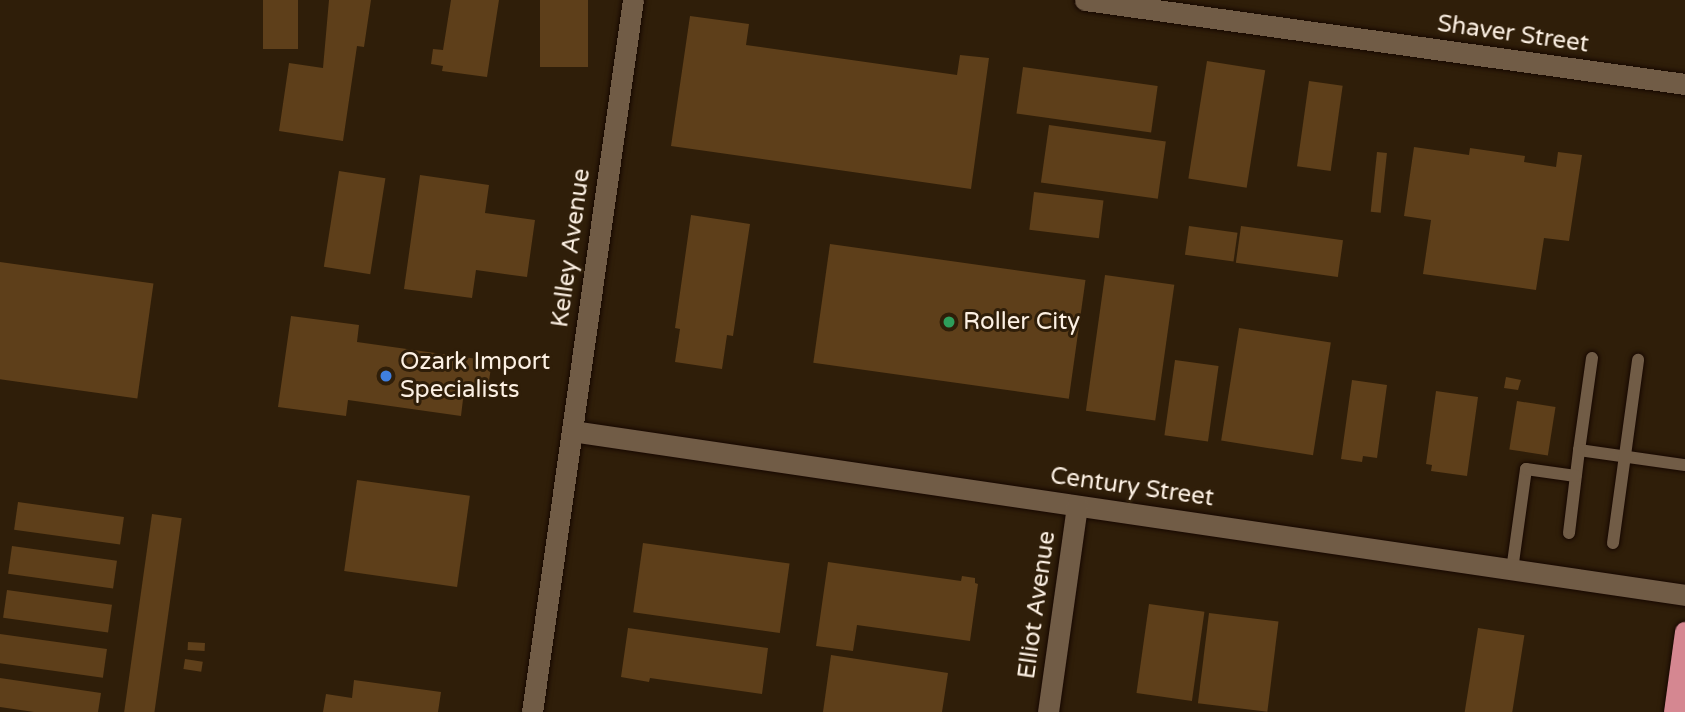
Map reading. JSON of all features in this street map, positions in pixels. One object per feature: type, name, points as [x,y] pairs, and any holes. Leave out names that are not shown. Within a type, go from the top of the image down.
[{"type":"highway","points":[[1674,712],[1685,632]]},
{"type":"street","name":"Kelley Avenue","points":[[532,712],[633,0]]},
{"type":"street","name":"Shaver Street","points":[[1085,0],[1685,84]]},
{"type":"street","name":"Century Street","points":[[572,431],[1685,595]]},
{"type":"street","name":"Elliot Avenue","points":[[1048,712],[1077,506]]},
{"type":"lane","points":[[1569,533],[1592,358]]},
{"type":"lane","points":[[1613,543],[1638,360]]},
{"type":"lane","points":[[1579,450],[1685,466]]},
{"type":"lane","points":[[1512,570],[1526,469],[1576,476]]},
{"type":"building","points":[[263,0],[298,0],[298,49],[263,49]]},
{"type":"building","points":[[329,0],[371,0],[364,47],[357,46],[343,141],[279,131],[289,63],[323,68]]},
{"type":"building","points":[[451,0],[499,0],[487,77],[442,71],[443,66],[431,64],[433,49],[443,50]]},
{"type":"building","points":[[540,0],[588,0],[588,67],[540,67]]},
{"type":"building","points":[[690,16],[749,24],[746,45],[957,75],[960,55],[989,58],[971,189],[671,146]]},
{"type":"building","points":[[1207,61],[1265,70],[1247,188],[1188,179]]},
{"type":"building","points":[[1023,67],[1158,86],[1151,132],[1016,114]]},
{"type":"building","points":[[1309,81],[1343,86],[1331,171],[1297,166]]},
{"type":"building","points":[[1049,125],[1166,141],[1158,199],[1041,182]]},
{"type":"building","points":[[1414,147],[1469,155],[1470,148],[1525,156],[1524,162],[1556,167],[1558,152],[1582,155],[1569,241],[1544,238],[1536,290],[1423,274],[1431,220],[1404,216]]},
{"type":"building","points":[[1377,152],[1387,153],[1381,213],[1371,212]]},
{"type":"building","points":[[339,171],[385,178],[370,274],[324,267]]},
{"type":"building","points":[[420,175],[489,185],[485,213],[535,220],[527,277],[476,270],[472,298],[404,289]]},
{"type":"building","points":[[1034,192],[1103,201],[1099,238],[1029,230]]},
{"type":"building","points":[[691,215],[750,224],[733,336],[727,335],[722,369],[675,362],[680,329],[675,328]]},
{"type":"building","points":[[1189,226],[1238,233],[1233,262],[1185,255]]},
{"type":"building","points":[[1241,226],[1343,240],[1338,277],[1236,263]]},
{"type":"building","name":"Roller City","points":[[830,244],[1085,280],[1069,399],[813,363]]},
{"type":"building","points":[[0,262],[153,284],[137,398],[0,379]]},
{"type":"building","points":[[1105,275],[1174,285],[1155,420],[1086,411]]},
{"type":"building","name":"Ozark Import Specialists","points":[[291,316],[359,325],[357,342],[492,361],[487,394],[464,391],[461,416],[348,400],[346,416],[278,407]]},
{"type":"building","points":[[1239,328],[1331,343],[1313,455],[1221,441]]},
{"type":"building","points":[[1175,360],[1219,366],[1208,441],[1164,435]]},
{"type":"building","points":[[1506,377],[1521,380],[1518,390],[1504,388]]},
{"type":"building","points":[[1352,380],[1387,385],[1377,458],[1363,456],[1362,462],[1341,459]]},
{"type":"building","points":[[1436,391],[1478,397],[1467,476],[1431,471],[1432,465],[1426,464]]},
{"type":"building","points":[[1517,401],[1556,407],[1548,455],[1509,449]]},
{"type":"building","points":[[357,480],[470,496],[457,587],[344,571]]},
{"type":"building","points":[[18,502],[124,517],[120,545],[14,530]]},
{"type":"building","points":[[152,514],[182,518],[154,712],[124,712]]},
{"type":"building","points":[[643,543],[790,564],[780,633],[633,612]]},
{"type":"building","points":[[12,546],[117,561],[113,588],[8,574]]},
{"type":"building","points":[[828,562],[961,581],[962,576],[975,578],[975,583],[978,584],[970,641],[857,625],[853,651],[816,646]]},
{"type":"building","points":[[7,590],[112,605],[108,632],[3,618]]},
{"type":"building","points":[[1149,604],[1204,612],[1192,701],[1136,693]]},
{"type":"building","points":[[1209,613],[1278,622],[1267,712],[1198,703]]},
{"type":"building","points":[[628,628],[768,648],[762,694],[650,678],[649,682],[621,677]]},
{"type":"building","points":[[1478,628],[1524,635],[1512,712],[1465,712]]},
{"type":"building","points":[[0,634],[107,649],[103,678],[0,663]]},
{"type":"building","points":[[188,642],[205,643],[205,651],[188,650]]},
{"type":"building","points":[[831,655],[948,673],[942,712],[823,712]]},
{"type":"building","points":[[185,659],[203,662],[201,672],[183,669]]},
{"type":"building","points":[[0,678],[101,693],[98,712],[34,712],[0,707]]},
{"type":"building","points":[[354,680],[441,692],[438,712],[323,712],[326,694],[352,698]]},
{"type":"place","name":"Roller City","points":[[949,322]]},
{"type":"place","name":"Ozark Import Specialists","points":[[386,376]]}]
